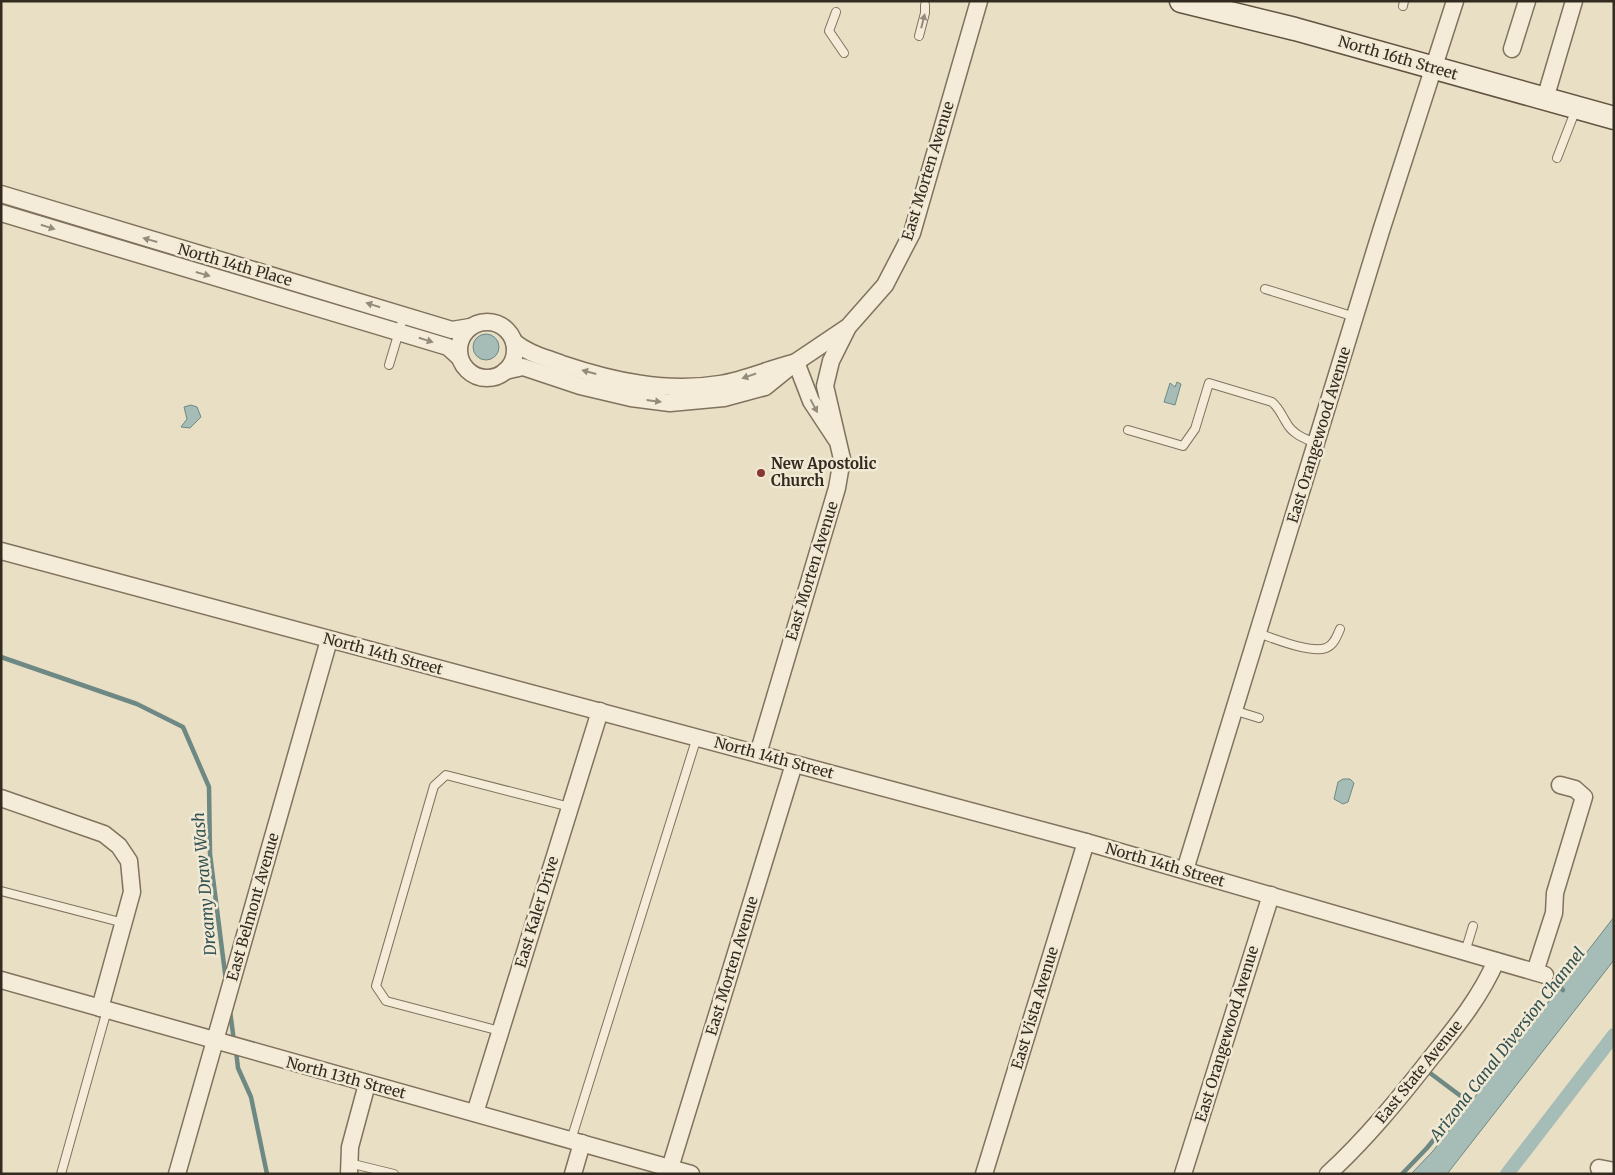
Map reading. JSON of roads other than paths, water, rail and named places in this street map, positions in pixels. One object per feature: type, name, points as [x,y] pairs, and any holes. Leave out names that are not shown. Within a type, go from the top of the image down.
[{"type":"main road","name":"North 16th Street","points":[[1181,1],[1295,29],[1614,118]]},
{"type":"street","name":"East Morten Avenue","points":[[796,362],[848,326],[885,285],[912,233],[979,1]]},
{"type":"street","name":"East Orangewood Avenue","points":[[1185,870],[1454,1]]},
{"type":"street","points":[[1512,49],[1527,1]]},
{"type":"street","points":[[1545,99],[1574,1]]},
{"type":"street","name":"North 14th Place","points":[[1,194],[452,330],[470,327],[478,323],[494,322],[508,331],[514,342],[527,353],[584,372],[634,383],[671,388],[720,384],[796,362]]},
{"type":"street","name":"North 14th Place","points":[[1,213],[155,261],[448,346],[459,357],[462,365],[474,376],[490,378],[505,371],[523,367],[602,392],[670,403],[724,398],[765,388],[796,362]]},
{"type":"street","name":"East Morten Avenue","points":[[758,754],[837,488],[842,459],[840,445],[825,396],[825,386],[831,361],[848,326]]},
{"type":"street","points":[[459,357],[460,340],[470,327]]},
{"type":"street","points":[[505,371],[514,358],[514,342]]},
{"type":"street","points":[[796,362],[802,382],[816,410],[840,445]]},
{"type":"street","name":"North 14th Street","points":[[1,551],[1086,842],[1271,895],[1464,954],[1540,974],[1554,913],[1555,893],[1584,797],[1575,789],[1560,785]]},
{"type":"street","name":"East Belmont Avenue","points":[[177,1174],[330,640]]},
{"type":"street","name":"East Kaler Drive","points":[[475,1113],[600,711]]},
{"type":"street","name":"East Morten Avenue","points":[[661,1169],[794,764]]},
{"type":"street","points":[[1,798],[104,834],[119,846],[129,861],[132,892],[104,1009]]},
{"type":"street","name":"East Vista Avenue","points":[[984,1174],[1086,842]]},
{"type":"street","name":"East Orangewood Avenue","points":[[1183,1174],[1271,895]]},
{"type":"street","name":"East State Avenue","points":[[1328,1174],[1388,1112],[1460,1022],[1484,988],[1496,962]]},
{"type":"street","name":"North 13th Street","points":[[3,986],[104,1009],[367,1084],[577,1141],[661,1169],[692,1174]]},
{"type":"street","points":[[349,1168],[350,1147],[367,1084]]},
{"type":"street","points":[[573,1174],[577,1141]]},
{"type":"lane","points":[[919,36],[925,13],[925,5]]},
{"type":"lane","points":[[836,12],[829,31],[844,53]]},
{"type":"lane","points":[[1557,158],[1576,107]]},
{"type":"lane","points":[[1265,289],[1355,317]]},
{"type":"lane","points":[[388,365],[404,315]]},
{"type":"lane","points":[[1128,430],[1183,446],[1194,429],[1209,383],[1272,402],[1280,409],[1287,424],[1300,436],[1316,443]]},
{"type":"lane","points":[[1257,633],[1315,650],[1326,648],[1332,644],[1340,629]]},
{"type":"lane","points":[[1233,710],[1259,718]]},
{"type":"lane","points":[[577,1141],[697,737]]},
{"type":"lane","points":[[500,1031],[386,1001],[376,986],[434,786],[446,775],[570,807]]},
{"type":"lane","points":[[1,891],[124,923]]},
{"type":"lane","points":[[1464,954],[1473,926]]},
{"type":"lane","points":[[61,1174],[104,1009]]},
{"type":"lane","points":[[349,1168],[394,1174]]},
{"type":"water","points":[[486,334],[495,338],[499,347],[495,356],[486,360],[477,356],[473,347],[477,338]]},
{"type":"water","points":[[1177,382],[1181,384],[1175,405],[1164,402],[1170,383],[1175,387]]},
{"type":"water","points":[[191,405],[197,407],[201,417],[190,428],[181,427],[187,419],[184,407]]},
{"type":"water","points":[[1343,779],[1350,779],[1354,783],[1348,802],[1343,804],[1334,799],[1338,782]]},
{"type":"water","points":[[1614,917],[1614,960],[1447,1174],[1411,1174],[1433,1151]]},
{"type":"waterway","name":"Dreamy Draw Wash","points":[[1,657],[137,704],[183,727],[209,787],[210,854],[226,981]]},
{"type":"waterway","name":"Arizona Canal Diversion Channel","points":[[1548,977],[1563,990]]},
{"type":"waterway","name":"Dreamy Draw Wash","points":[[230,1011],[234,1041]]},
{"type":"waterway","points":[[1507,1174],[1614,1035]]},
{"type":"waterway","name":"Dreamy Draw Wash","points":[[236,1051],[238,1068],[251,1097],[267,1174]]},
{"type":"waterway","name":"Arizona Canal Diversion Channel","points":[[1402,1174],[1427,1148],[1466,1100],[1426,1070]]},
{"type":"place","name":"New Apostolic Church","points":[[761,473]]}]
